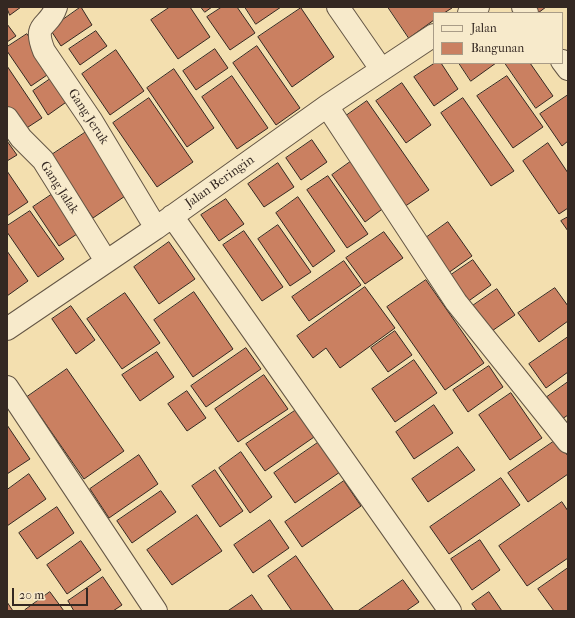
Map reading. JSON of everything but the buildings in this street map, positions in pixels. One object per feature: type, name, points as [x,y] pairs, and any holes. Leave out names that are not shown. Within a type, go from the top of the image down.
[{"type":"street","name":"Gang Jeruk","points":[[56,7],[40,30],[40,41],[44,51],[164,222],[450,611]]},
{"type":"street","points":[[338,7],[381,69]]},
{"type":"street","name":"Jalan Beringin","points":[[7,329],[164,222],[327,106],[433,36]]},
{"type":"street","points":[[327,106],[456,302],[568,442]]},
{"type":"street","name":"Gang Jalak","points":[[7,118],[21,138],[43,160],[106,261]]},
{"type":"street","points":[[7,387],[156,611]]}]
